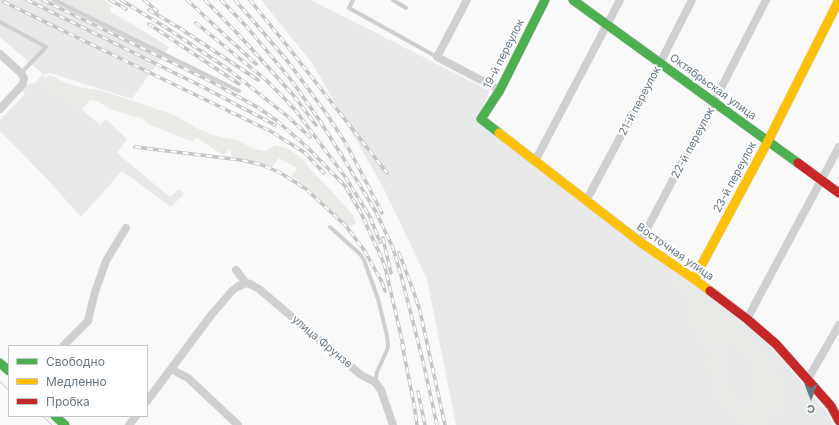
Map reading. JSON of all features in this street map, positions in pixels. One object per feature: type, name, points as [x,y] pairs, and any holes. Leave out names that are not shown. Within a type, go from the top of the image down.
[{"type":"street","points":[[467,0],[437,57],[500,90]]},
{"type":"street","name":"19-й переулок","points":[[481,119],[500,90],[545,0]]},
{"type":"street","name":"Октябрьская улица","points":[[573,0],[839,193]]},
{"type":"street","points":[[535,161],[620,0]]},
{"type":"street","name":"21-й переулок","points":[[586,202],[692,0]]},
{"type":"street","name":"22-й переулок","points":[[640,242],[766,0]]},
{"type":"street","name":"23-й переулок","points":[[694,279],[768,141],[839,0]]},
{"type":"street","points":[[0,54],[22,76],[23,84],[0,109]]},
{"type":"street","name":"Восточная улица","points":[[481,119],[586,202],[640,242],[694,279],[747,319],[776,344],[808,379],[831,406],[839,422]]},
{"type":"street","points":[[747,319],[839,147]]},
{"type":"street","points":[[830,164],[839,165]]},
{"type":"street","points":[[64,345],[88,321],[95,292],[106,261],[126,228]]},
{"type":"street","name":"улица Фрунзе","points":[[236,270],[246,283],[259,288],[361,375],[375,382]]},
{"type":"street","points":[[148,400],[212,314],[232,291],[246,283]]},
{"type":"street","points":[[808,379],[839,325]]},
{"type":"street","points":[[0,363],[8,370]]},
{"type":"street","points":[[171,369],[188,378],[238,425]]},
{"type":"street","points":[[375,382],[381,390],[393,425]]},
{"type":"street","points":[[57,417],[65,425]]},
{"type":"street","points":[[129,425],[135,417]]},
{"type":"lane","points":[[54,0],[239,91]]},
{"type":"lane","points":[[353,0],[349,8],[437,57]]},
{"type":"lane","points":[[393,0],[406,8]]},
{"type":"lane","points":[[0,22],[46,48],[22,76]]},
{"type":"lane","points":[[330,227],[360,254],[364,260],[378,299],[388,346],[377,372],[375,382]]},
{"type":"shaded area","points":[[0,0],[89,0],[169,47],[132,99],[50,73],[44,75],[0,37]]},
{"type":"shaded area","points":[[80,0],[105,0],[111,5],[110,14],[100,14]]},
{"type":"shaded area","points":[[261,0],[311,0],[490,91],[476,121],[764,338],[829,415],[833,425],[456,425],[427,279],[382,185],[312,63]]},
{"type":"shaded area","points":[[42,75],[100,125],[106,119],[127,139],[117,153],[170,197],[179,189],[184,194],[171,207],[122,171],[81,217],[48,180],[0,131],[0,120],[25,94],[22,91],[30,83],[34,84]]},
{"type":"shaded area","points":[[49,75],[63,82],[83,88],[99,90],[176,116],[196,128],[216,136],[237,140],[254,149],[265,151],[276,145],[289,149],[301,158],[336,196],[353,215],[356,223],[352,226],[346,226],[317,196],[292,176],[297,168],[279,158],[272,167],[232,156],[230,149],[223,155],[197,138],[192,141],[150,125],[141,118],[112,110],[97,101],[89,101],[80,112],[77,113],[44,83],[43,79]]},
{"type":"shaded area","points":[[678,279],[709,300],[725,316],[735,330],[752,342],[768,358],[776,374],[787,388],[781,401],[779,412],[767,416],[769,425],[745,425],[713,397],[709,355],[722,351],[728,385],[737,405],[752,402],[759,397],[753,369],[746,354],[734,341],[714,351],[701,342],[699,330],[691,322],[685,294],[676,287]]},
{"type":"tram line","points":[[0,382],[8,389]]},
{"type":"tram line","points":[[43,417],[52,425]]},
{"type":"railway","points":[[27,0],[203,87],[275,125]]},
{"type":"railway","points":[[43,0],[212,82],[257,107],[276,120],[308,148],[345,186],[361,213],[385,267],[404,349]]},
{"type":"railway","points":[[110,0],[126,9]]},
{"type":"railway","points":[[121,0],[228,69],[287,116],[310,137]]},
{"type":"railway","points":[[144,0],[157,11]]},
{"type":"railway","points":[[187,0],[256,64]]},
{"type":"railway","points":[[205,0],[294,96],[316,125]]},
{"type":"railway","points":[[221,0],[246,26],[292,81],[320,121],[376,212],[393,248],[402,279],[423,361],[437,425]]},
{"type":"railway","points":[[235,0],[289,63],[326,113],[345,142],[382,213]]},
{"type":"railway","points":[[250,0],[387,173]]},
{"type":"railway","points":[[4,2],[272,132],[305,153],[324,173]]},
{"type":"railway","points":[[149,10],[178,27],[258,80]]},
{"type":"railway","points":[[196,23],[266,80],[296,111],[346,178],[370,217],[380,242]]},
{"type":"railway","points":[[149,24],[239,84]]},
{"type":"railway","points":[[135,147],[241,160],[259,164],[279,172],[306,189],[346,226],[364,250],[382,282],[385,291]]},
{"type":"railway","points":[[383,238],[391,273]]},
{"type":"railway","points":[[399,253],[420,311],[445,425]]},
{"type":"railway","points":[[402,344],[417,425]]},
{"type":"railway","points":[[418,392],[425,425]]},
{"type":"traffic: fast","points":[[499,133],[481,119],[500,90],[545,0]]},
{"type":"traffic: fast","points":[[573,0],[798,163]]},
{"type":"traffic: fast","points":[[0,363],[8,370]]},
{"type":"traffic: fast","points":[[56,417],[65,425]]},
{"type":"traffic: slow","points":[[694,279],[768,141],[839,0]]},
{"type":"traffic: slow","points":[[499,133],[640,242],[710,291]]},
{"type":"traffic: jam","points":[[798,163],[839,193]]},
{"type":"traffic: jam","points":[[710,291],[747,319],[776,344],[831,406],[839,421]]}]
